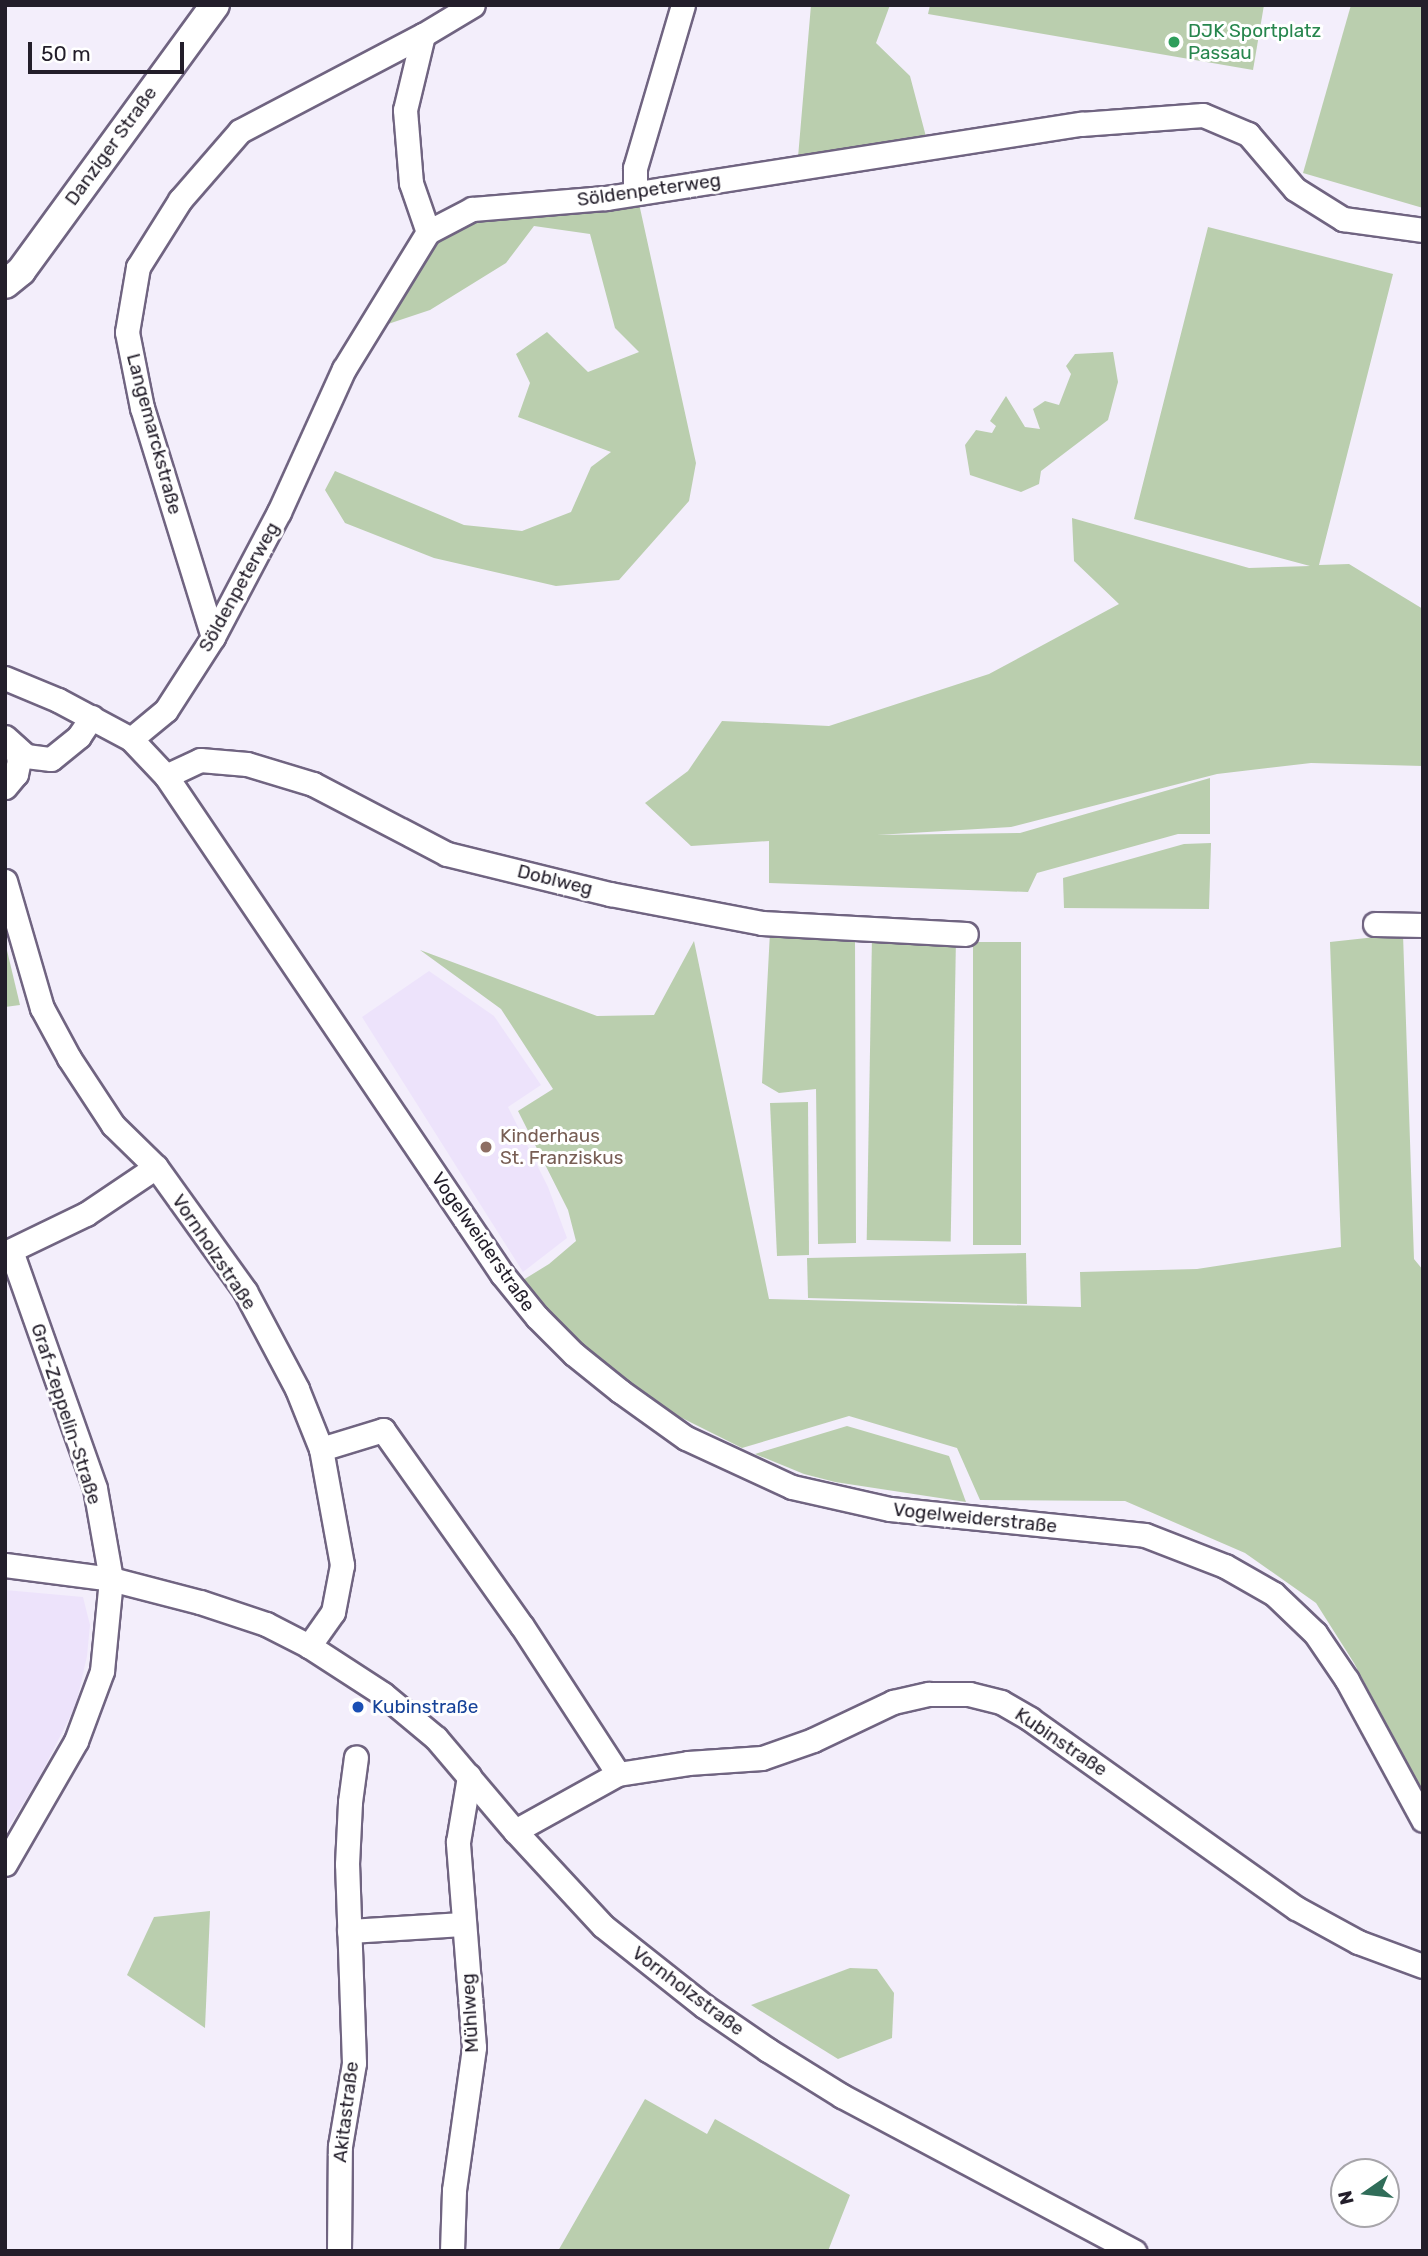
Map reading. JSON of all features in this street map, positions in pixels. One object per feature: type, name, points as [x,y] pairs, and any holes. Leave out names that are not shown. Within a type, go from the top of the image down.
[{"type":"street","name":"Danziger Straße","points":[[11,279],[215,5]]},
{"type":"street","name":"Langemarckstraße","points":[[213,637],[142,408],[127,332],[138,267],[180,200],[240,131],[423,35],[473,5]]},
{"type":"street","points":[[635,193],[635,168],[683,5]]},
{"type":"street","points":[[423,35],[405,110],[411,183],[428,232]]},
{"type":"street","name":"Söldenpeterweg","points":[[131,739],[166,710],[213,637],[279,512],[344,369],[428,232],[472,209],[635,193],[1081,124],[1203,114],[1248,134],[1295,189],[1343,219],[1423,230]]},
{"type":"street","name":"Vogelweiderstraße","points":[[5,678],[92,717],[131,739],[166,776],[502,1273],[537,1317],[574,1354],[686,1438],[792,1487],[890,1509],[1145,1535],[1225,1566],[1274,1594],[1315,1633],[1347,1680],[1423,1821]]},
{"type":"street","points":[[10,742],[26,757],[51,759],[79,736],[92,717]]},
{"type":"street","points":[[5,788],[16,774],[19,760],[10,742]]},
{"type":"street","name":"Doblweg","points":[[166,776],[201,760],[247,764],[313,785],[447,854],[610,894],[762,923],[966,934]]},
{"type":"street","name":"Vornholzstraße","points":[[5,881],[42,1007],[69,1058],[113,1125],[156,1167],[245,1291],[297,1389],[321,1448],[342,1565],[333,1612],[309,1646]]},
{"type":"street","points":[[1375,924],[1423,925]]},
{"type":"street","points":[[8,1252],[86,1214],[156,1167]]},
{"type":"street","name":"Graf-Zeppelin-Straße","points":[[5,1864],[76,1741],[102,1671],[111,1579],[94,1488],[8,1252]]},
{"type":"street","points":[[321,1448],[383,1430],[522,1626],[618,1774]]},
{"type":"street","name":"Vornholzstraße","points":[[5,1565],[111,1579],[266,1624],[309,1646],[403,1710],[436,1738],[515,1831],[603,1926],[768,2050],[842,2096],[1134,2251]]},
{"type":"street","name":"Kubinstraße","points":[[515,1831],[618,1774],[688,1763],[762,1758],[813,1740],[893,1702],[929,1694],[969,1694],[1001,1702],[1030,1719],[1296,1908],[1358,1942],[1423,1966]]},
{"type":"street","name":"Akitastraße","points":[[340,2251],[340,2146],[354,2063],[349,1931],[349,1814],[356,1757]]},
{"type":"street","name":"Mühlweg","points":[[452,2251],[454,2190],[474,2047],[474,2012],[463,1924],[458,1842],[469,1776]]},
{"type":"street","points":[[349,1931],[463,1924]]},
{"type":"shaded area","name":"Kinderhaus St. Franziskus","points":[[429,971],[494,1016],[541,1085],[508,1107],[548,1187],[567,1238],[523,1272],[362,1017]]},
{"type":"shaded area","points":[[5,1590],[83,1597],[90,1625],[87,1656],[76,1705],[39,1778],[5,1833]]},
{"type":"green space","points":[[811,5],[890,5],[876,43],[910,76],[929,148],[797,169]]},
{"type":"green space","name":"DJK Sportplatz Passau","points":[[930,5],[1264,5],[1253,70],[928,14]]},
{"type":"green space","points":[[1351,5],[1423,5],[1423,208],[1303,173]]},
{"type":"green space","points":[[638,199],[696,463],[689,501],[619,580],[556,586],[434,558],[345,523],[325,490],[335,471],[464,525],[522,531],[571,512],[591,467],[611,452],[518,417],[530,383],[516,354],[547,332],[588,372],[639,352],[615,328],[590,234],[534,226],[506,263],[430,310],[388,324],[441,236],[482,217]]},
{"type":"green space","points":[[1208,227],[1393,274],[1319,565],[1349,564],[1423,609],[1423,766],[1311,763],[1217,774],[1011,827],[877,835],[1020,833],[1210,778],[1210,834],[1178,834],[1037,873],[1028,892],[769,883],[769,841],[691,846],[645,803],[688,771],[722,721],[829,726],[989,674],[1119,604],[1074,561],[1072,518],[1249,568],[1310,566],[1134,519]]},
{"type":"green space","points":[[1113,352],[1118,382],[1108,420],[1041,471],[1039,484],[1021,492],[970,475],[965,445],[976,430],[992,433],[996,426],[990,421],[1006,396],[1025,427],[1040,429],[1033,409],[1045,401],[1059,405],[1071,374],[1066,366],[1075,354]]},
{"type":"green space","points":[[1211,843],[1209,909],[1064,908],[1063,878],[1184,844]]},
{"type":"green space","points":[[770,932],[855,935],[856,1243],[818,1244],[816,1089],[779,1093],[762,1083]]},
{"type":"green space","points":[[1403,934],[1414,1259],[1423,1270],[1423,1793],[1354,1663],[1316,1603],[1245,1553],[1125,1501],[980,1500],[957,1448],[849,1416],[742,1448],[680,1417],[611,1376],[560,1327],[523,1280],[549,1264],[576,1241],[568,1210],[518,1111],[553,1089],[501,1009],[420,950],[597,1016],[654,1015],[694,941],[769,1299],[1081,1307],[1080,1272],[1197,1269],[1341,1247],[1330,942]]},
{"type":"green space","points":[[872,936],[956,937],[951,1241],[867,1240]]},
{"type":"green space","points":[[5,942],[20,1005],[5,1007]]},
{"type":"green space","points":[[973,942],[1021,942],[1021,1245],[973,1245]]},
{"type":"green space","points":[[808,1102],[809,1255],[777,1256],[770,1103]]},
{"type":"green space","points":[[1026,1253],[1027,1304],[808,1298],[807,1258]]},
{"type":"green space","points":[[847,1426],[949,1456],[966,1502],[835,1482],[804,1474],[755,1454]]},
{"type":"green space","points":[[210,1911],[205,2028],[127,1975],[154,1917]]},
{"type":"green space","points":[[850,1968],[877,1969],[894,1993],[892,2038],[838,2059],[751,2005]]},
{"type":"green space","points":[[645,2099],[707,2134],[715,2119],[850,2195],[828,2251],[558,2251]]},
{"type":"place","name":"DJK Sportplatz Passau","points":[[1174,42]]},
{"type":"place","name":"Kinderhaus St. Franziskus","points":[[486,1147]]},
{"type":"place","name":"Kubinstraße","points":[[358,1707]]}]
